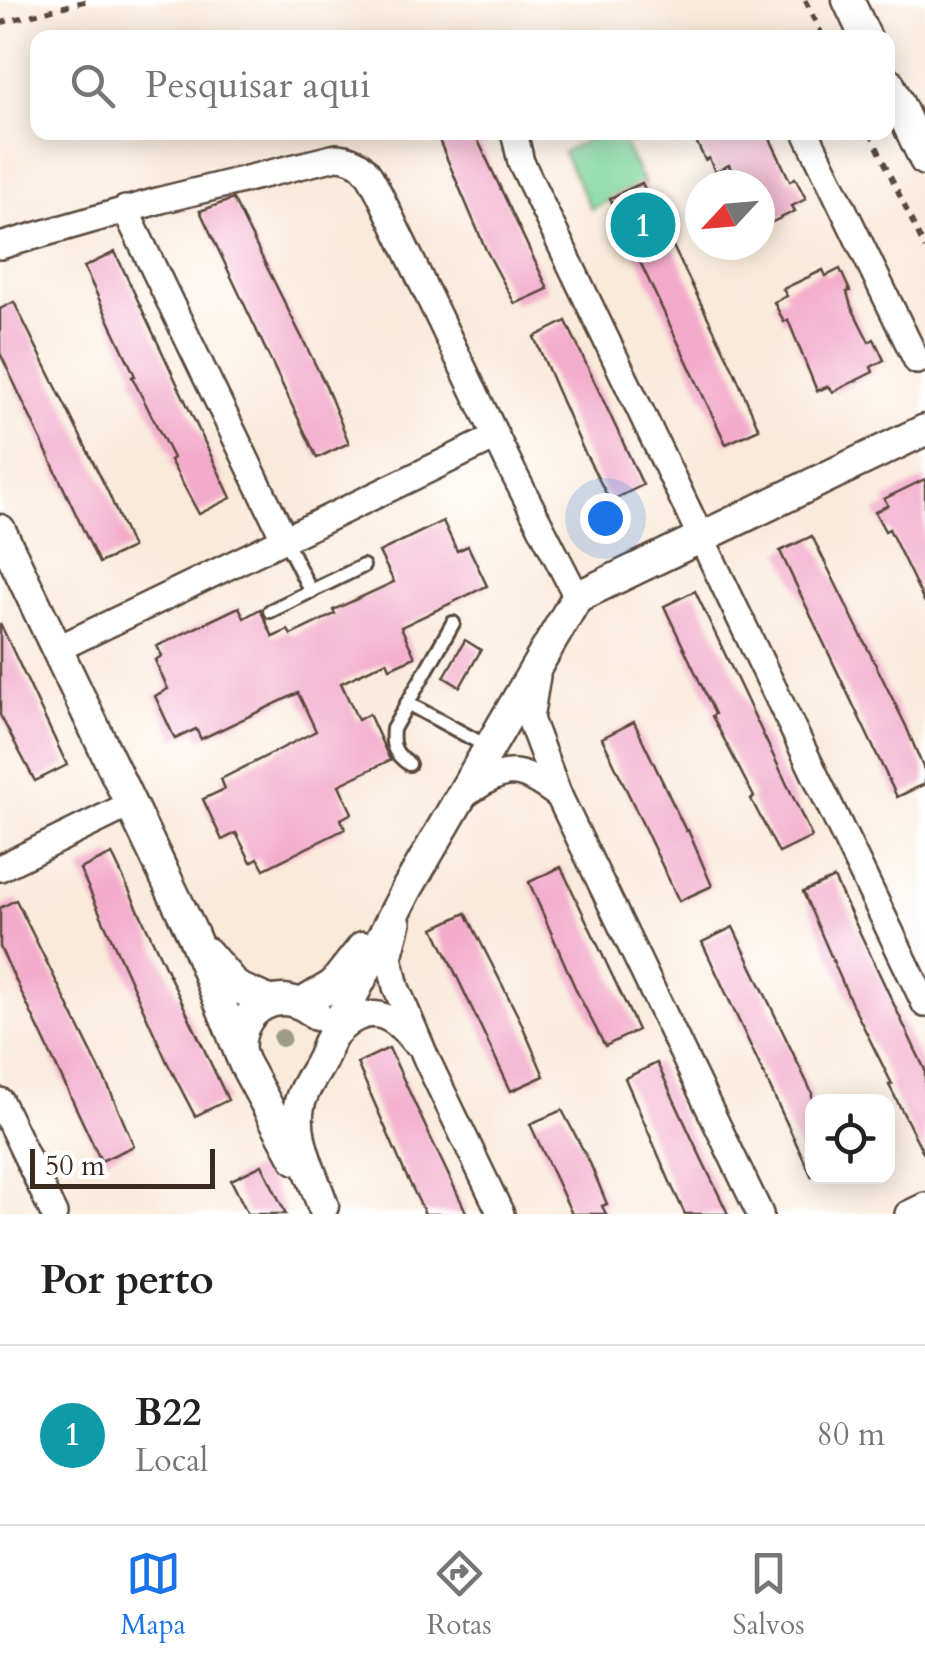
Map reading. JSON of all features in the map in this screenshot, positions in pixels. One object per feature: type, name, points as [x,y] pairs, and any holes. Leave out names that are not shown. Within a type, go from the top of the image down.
[{"type":"street","points":[[848,0],[862,30]]},
{"type":"street","points":[[895,97],[925,160]]},
{"type":"street","points":[[516,140],[521,162],[925,1004]]},
{"type":"street","points":[[810,140],[916,360]]},
{"type":"street","points":[[0,246],[126,209],[336,157],[350,157],[361,163],[375,184],[577,597]]},
{"type":"street","points":[[126,209],[286,540]]},
{"type":"street","points":[[326,1210],[298,1130],[296,1113],[407,889],[577,597],[925,430]]},
{"type":"street","points":[[57,649],[496,438]]},
{"type":"street","points":[[0,530],[193,935],[245,1062],[326,1210]]},
{"type":"street","points":[[541,656],[530,719],[558,796],[760,1214]]},
{"type":"street","points":[[459,798],[489,778],[514,772],[532,776],[558,796]]},
{"type":"street","points":[[0,868],[131,804]]},
{"type":"street","points":[[303,1004],[333,985],[407,889]]},
{"type":"street","points":[[407,889],[389,957],[391,971],[426,1058],[501,1214]]},
{"type":"street","points":[[193,935],[224,977],[252,996],[269,1001]]},
{"type":"street","points":[[312,1076],[288,1087],[261,1081],[245,1062],[241,1028],[248,1016],[280,998],[303,1004],[321,1021],[327,1045]]},
{"type":"street","points":[[327,1045],[356,1017],[382,1015],[406,1031],[426,1058]]},
{"type":"street","points":[[0,1101],[54,1214]]},
{"type":"street","points":[[908,1214],[925,1206]]},
{"type":"lane","points":[[286,540],[311,592]]},
{"type":"lane","points":[[270,611],[363,566]]},
{"type":"lane","points":[[409,764],[396,754],[391,742],[394,729],[454,623]]},
{"type":"lane","points":[[407,703],[488,747]]},
{"type":"path","points":[[0,23],[90,0]]},
{"type":"path","points":[[805,0],[820,30]]},
{"type":"path","points":[[874,140],[925,249]]},
{"type":"green space","points":[[588,140],[622,140],[644,184],[591,209],[563,152]]},
{"type":"building","points":[[439,140],[478,140],[548,289],[515,304],[486,250]]},
{"type":"building","points":[[698,140],[771,140],[790,181],[795,178],[806,199],[792,206],[795,211],[775,221],[775,170],[732,170],[729,165],[714,170],[709,158],[705,160]]},
{"type":"building","points":[[642,183],[759,429],[726,444],[610,198]]},
{"type":"building","points":[[233,199],[326,386],[349,443],[317,458],[200,211]]},
{"type":"building","points":[[115,252],[231,498],[199,514],[170,460],[173,458],[84,267]]},
{"type":"building","points":[[840,269],[850,291],[847,292],[851,306],[869,342],[874,339],[884,360],[871,367],[873,372],[833,392],[829,386],[817,391],[788,320],[784,322],[774,302],[787,296],[783,289],[823,270],[826,276]]},
{"type":"building","points":[[14,302],[132,548],[99,563],[0,353],[0,309]]},
{"type":"building","points":[[566,321],[643,485],[610,501],[534,337]]},
{"type":"building","points":[[925,479],[925,603],[889,529],[885,531],[875,512],[888,505],[884,499]]},
{"type":"building","points":[[443,521],[457,551],[468,546],[487,586],[401,627],[415,657],[390,668],[387,661],[341,683],[358,720],[369,714],[390,760],[339,785],[352,813],[341,819],[345,829],[264,869],[258,858],[251,862],[236,833],[222,840],[203,799],[225,789],[221,779],[316,731],[298,693],[201,739],[196,729],[175,739],[155,696],[168,689],[155,660],[162,656],[157,646],[239,607],[244,618],[260,609],[273,637],[288,630],[291,635],[335,614],[333,610],[394,582],[379,552]]},
{"type":"building","points":[[812,536],[925,772],[925,784],[897,797],[780,551]]},
{"type":"building","points":[[695,591],[812,837],[779,853],[664,606]]},
{"type":"building","points":[[0,623],[67,765],[35,781],[0,715]]},
{"type":"building","points":[[465,640],[481,650],[460,687],[444,677]]},
{"type":"building","points":[[634,722],[712,886],[679,901],[602,738]]},
{"type":"building","points":[[112,854],[228,1100],[195,1116],[80,869]]},
{"type":"building","points":[[561,867],[638,1030],[605,1046],[529,882]]},
{"type":"building","points":[[834,878],[925,1070],[925,1156],[889,1085],[892,1084],[803,892]]},
{"type":"building","points":[[16,900],[134,1146],[101,1161],[0,947],[0,908]]},
{"type":"building","points":[[466,913],[544,1076],[511,1091],[434,928]]},
{"type":"building","points":[[733,927],[812,1093],[805,1094],[805,1162],[702,942]]},
{"type":"building","points":[[389,1048],[467,1214],[425,1214],[405,1173],[357,1063]]},
{"type":"building","points":[[657,1063],[728,1214],[685,1214],[673,1189],[625,1078]]},
{"type":"building","points":[[562,1110],[590,1163],[607,1204],[602,1206],[606,1214],[572,1214],[530,1124]]},
{"type":"building","points":[[262,1165],[286,1214],[248,1214],[231,1180]]},
{"type":"place","name":"B22","points":[[643,225]]}]
